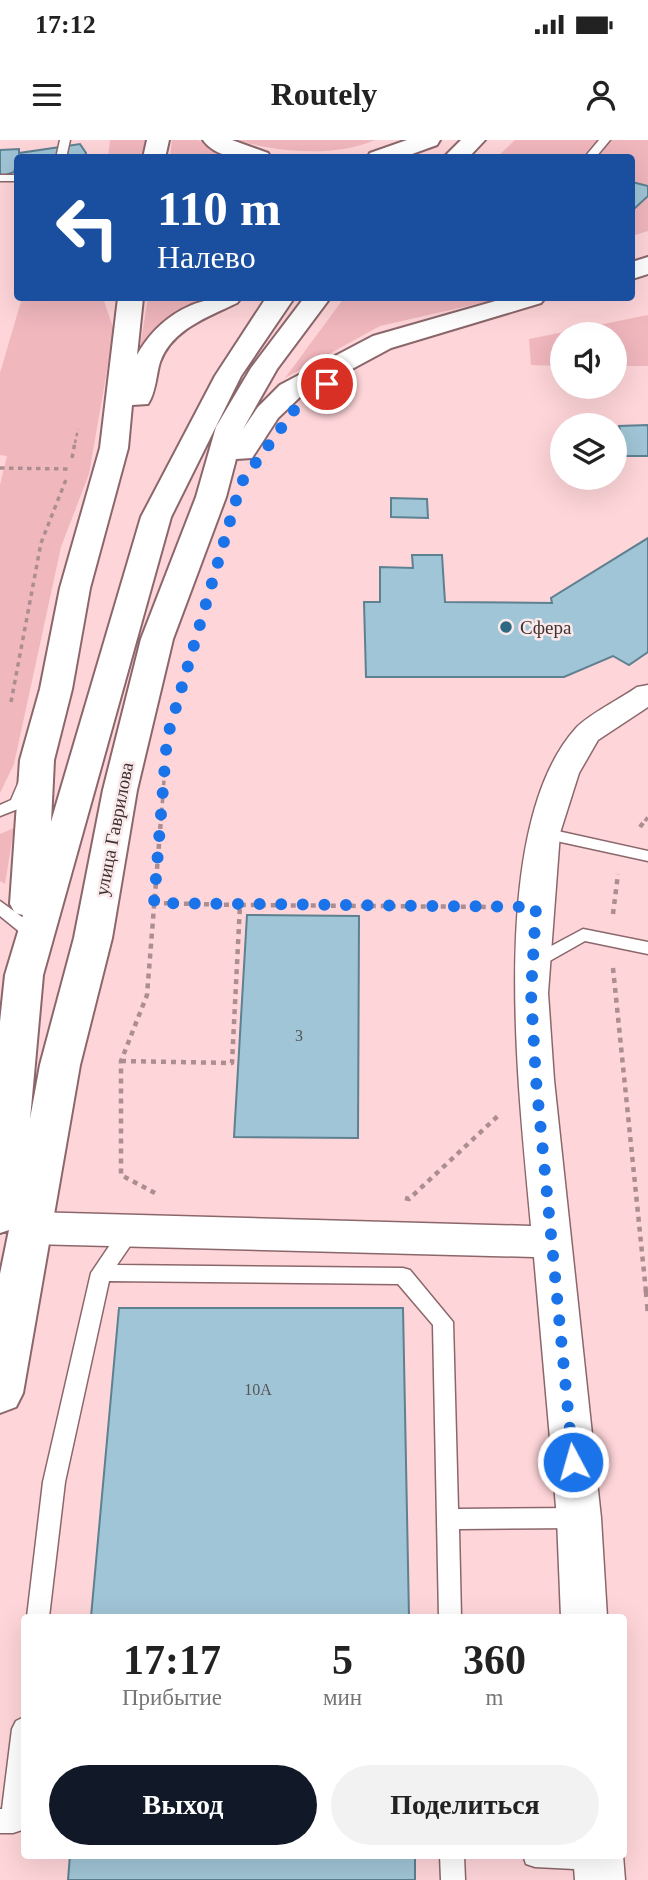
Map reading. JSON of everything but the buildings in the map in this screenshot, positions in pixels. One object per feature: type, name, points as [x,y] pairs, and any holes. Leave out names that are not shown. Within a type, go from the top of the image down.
[{"type":"main road","points":[[214,140],[248,154]]},
{"type":"main road","points":[[389,154],[429,140]]},
{"type":"main road","points":[[428,154],[442,140]]},
{"type":"main road","points":[[458,154],[474,140]]},
{"type":"main road","points":[[476,154],[489,140]]},
{"type":"main road","points":[[24,975],[13,918],[37,760],[56,689],[75,588],[114,448],[130,301]]},
{"type":"main road","points":[[114,448],[138,402],[150,351],[175,324],[222,301]]},
{"type":"main road","name":"улица Гаврилова","points":[[0,1393],[15,1222],[24,975],[156,517],[228,376],[278,301]]},
{"type":"main road","name":"улица Гаврилова","points":[[15,1222],[93,938],[120,790],[157,639],[211,497],[230,427],[264,368],[315,301]]},
{"type":"main road","points":[[211,497],[268,413],[290,391],[382,342],[522,301]]},
{"type":"street","points":[[584,1614],[579,1518],[536,1080],[531,993],[536,907],[544,832],[563,772],[587,734],[648,694]]},
{"type":"street","points":[[15,1222],[131,1230],[550,1242]]},
{"type":"lane","points":[[593,154],[605,140]]},
{"type":"lane","points":[[0,811],[17,803],[37,760]]},
{"type":"lane","points":[[544,832],[648,856]]},
{"type":"lane","points":[[533,963],[583,935],[648,948]]},
{"type":"lane","points":[[38,1614],[54,1482],[101,1273],[131,1230]]},
{"type":"lane","points":[[101,1273],[403,1276],[443,1322],[450,1614]]},
{"type":"lane","points":[[449,1519],[579,1518]]},
{"type":"lane","points":[[0,1821],[13,1821],[21,1754]]},
{"type":"lane","points":[[452,1859],[453,1880]]},
{"type":"lane","points":[[563,1859],[599,1864]]},
{"type":"path","points":[[10,708],[41,543],[70,469],[80,416]]},
{"type":"path","points":[[0,468],[70,469]]},
{"type":"path","points":[[164,779],[147,995],[121,1061],[121,1175],[154,1193],[167,1193]]},
{"type":"path","points":[[648,817],[621,850],[610,941],[648,1312]]},
{"type":"path","points":[[154,903],[536,907]]},
{"type":"path","points":[[121,1061],[232,1063],[240,905]]},
{"type":"path","points":[[396,1198],[409,1199],[506,1108]]},
{"type":"shaded area","points":[[110,140],[150,140],[146,154],[108,154]]},
{"type":"shaded area","points":[[172,140],[198,140],[228,154],[170,154]]},
{"type":"shaded area","points":[[238,140],[375,140],[343,149],[307,151],[270,148]]},
{"type":"shaded area","points":[[515,140],[648,140],[648,231],[635,235],[635,154],[500,154]]},
{"type":"shaded area","points":[[21,301],[104,301],[114,330],[89,474],[61,547],[14,764],[0,793],[0,485],[7,456],[0,455],[0,373]]},
{"type":"shaded area","points":[[148,301],[205,301],[167,321],[139,353]]},
{"type":"shaded area","points":[[342,301],[490,301],[380,326],[285,378]]},
{"type":"shaded area","points":[[648,315],[648,366],[627,366],[627,322],[613,322]]},
{"type":"shaded area","points":[[550,335],[550,366],[531,365],[529,339]]},
{"type":"shaded area","points":[[14,828],[5,884],[0,881],[0,834]]},
{"type":"place","name":"Сфера","points":[[506,627]]},
{"type":"route","points":[[327,384],[303,398],[241,483],[167,738],[154,903],[536,907],[531,993],[536,1080],[573,1462]]}]
